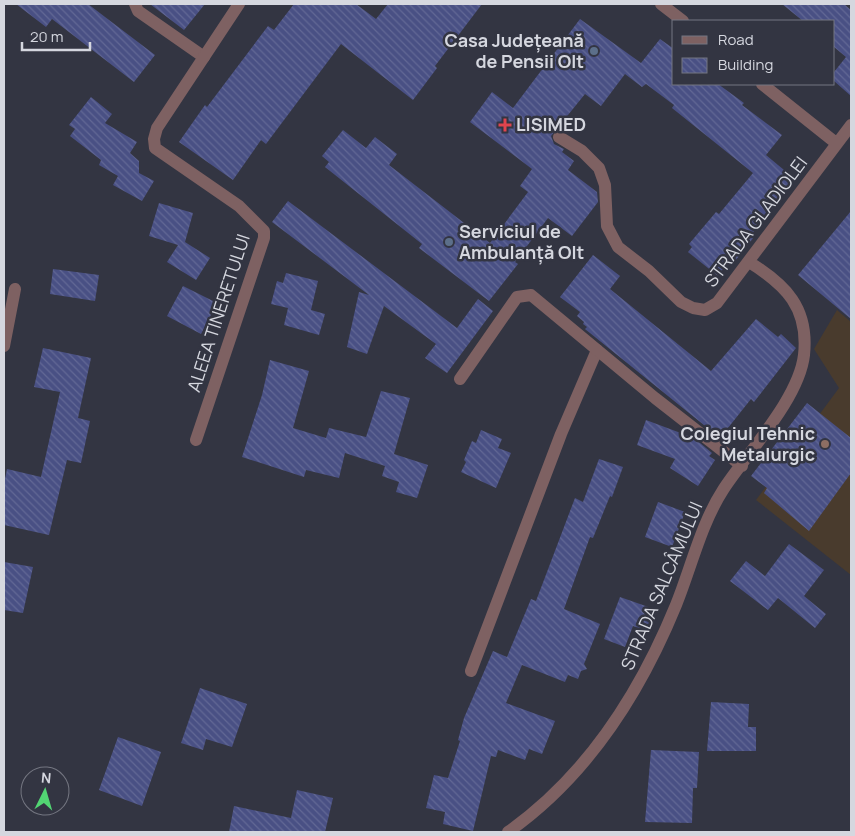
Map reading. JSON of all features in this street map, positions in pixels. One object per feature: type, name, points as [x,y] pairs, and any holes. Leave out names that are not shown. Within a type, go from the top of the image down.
[{"type":"street","points":[[135,4],[138,11],[204,57]]},
{"type":"street","name":"ALEEA TINERETULUI","points":[[196,440],[264,238],[264,231],[239,206],[156,148],[154,139],[157,128],[239,4]]},
{"type":"street","points":[[661,4],[682,20]]},
{"type":"street","points":[[763,85],[836,143]]},
{"type":"street","name":"STRADA GLADIOLEI","points":[[560,137],[582,151],[599,168],[605,185],[608,226],[618,247],[681,302],[693,308],[705,310],[717,302],[749,262],[836,143],[850,127]]},
{"type":"street","name":"STRADA SALCÂMULUI","points":[[515,831],[537,812],[585,763],[638,685],[675,607],[722,491],[773,422],[793,387],[804,357],[805,336],[803,321],[794,302],[775,278],[749,262]]},
{"type":"street","points":[[4,346],[15,290]]},
{"type":"street","points":[[460,379],[517,297],[531,295],[742,466]]},
{"type":"street","points":[[471,672],[561,434],[597,350]]},
{"type":"shaded area","name":"Colegiul Tehnic Metalurgic","points":[[837,310],[851,322],[851,575],[756,500],[839,388],[814,349]]},
{"type":"building","points":[[16,4],[88,4],[155,55],[134,82],[52,19],[46,27]]},
{"type":"building","points":[[150,4],[205,4],[184,30]]},
{"type":"building","points":[[294,4],[356,4],[376,19],[388,4],[482,4],[435,66],[437,68],[413,100],[341,44],[266,144],[261,140],[233,180],[179,142],[205,105],[207,107],[268,26],[274,30]]},
{"type":"building","points":[[782,4],[844,4],[851,10],[851,96],[835,82],[835,71],[846,57],[835,48],[835,20],[802,20]]},
{"type":"building","points":[[580,19],[641,63],[660,39],[672,48],[672,85],[719,85],[744,103],[742,105],[782,135],[766,155],[796,180],[751,235],[754,237],[732,265],[728,262],[718,276],[688,252],[692,247],[689,244],[716,212],[719,214],[753,173],[672,108],[674,105],[646,84],[642,87],[625,74],[601,106],[585,94],[551,136],[554,144],[564,149],[562,152],[574,161],[568,170],[597,192],[598,202],[572,236],[548,218],[515,262],[518,264],[489,301],[419,248],[422,244],[325,167],[329,162],[322,156],[343,130],[366,148],[375,137],[397,154],[389,165],[490,243],[528,192],[520,186],[532,169],[470,122],[492,92],[513,108]]},
{"type":"building","points":[[91,97],[112,114],[105,123],[137,142],[130,153],[139,161],[139,173],[154,181],[142,201],[113,185],[118,176],[99,165],[101,160],[70,136],[75,129],[69,125]]},
{"type":"building","points":[[288,201],[457,328],[478,299],[493,311],[447,373],[425,358],[436,344],[384,306],[367,354],[347,347],[359,292],[369,295],[272,222]]},
{"type":"building","points":[[159,203],[193,213],[185,242],[210,258],[196,280],[167,262],[178,245],[149,236]]},
{"type":"building","points":[[851,211],[851,319],[798,275]]},
{"type":"building","points":[[593,255],[620,276],[610,289],[711,371],[756,319],[778,337],[781,334],[796,348],[754,402],[751,399],[720,438],[585,329],[587,327],[583,324],[584,322],[577,316],[580,312],[560,297]]},
{"type":"building","points":[[53,269],[99,275],[95,301],[50,294]]},
{"type":"building","points":[[286,273],[318,281],[311,310],[325,314],[319,335],[284,325],[288,308],[271,304],[277,281],[283,283]]},
{"type":"building","points":[[183,286],[217,303],[201,334],[167,316]]},
{"type":"building","points":[[43,348],[91,358],[78,418],[90,421],[81,463],[67,460],[49,535],[4,525],[4,484],[7,469],[41,477],[60,392],[34,387]]},
{"type":"building","points":[[270,360],[309,371],[293,428],[326,438],[329,428],[366,437],[381,391],[410,398],[394,454],[428,465],[417,498],[396,492],[399,482],[382,476],[385,466],[345,453],[339,478],[306,470],[304,477],[242,457],[262,395]]},
{"type":"building","points":[[807,403],[851,438],[851,473],[809,531],[764,493],[767,488],[751,476]]},
{"type":"building","points":[[646,420],[694,438],[712,453],[709,456],[715,460],[698,486],[670,468],[675,459],[637,445]]},
{"type":"building","points":[[481,430],[502,439],[498,448],[511,453],[496,488],[461,472],[472,441],[476,443]]},
{"type":"building","points":[[599,459],[623,467],[612,497],[610,496],[593,538],[590,537],[564,609],[600,624],[584,664],[587,669],[581,671],[578,679],[568,675],[565,682],[522,665],[506,703],[555,721],[542,754],[529,749],[525,760],[498,750],[496,757],[491,756],[473,831],[443,824],[445,812],[426,808],[434,775],[448,778],[460,741],[458,740],[464,718],[493,651],[507,657],[531,599],[536,601],[575,498],[583,502]]},
{"type":"building","points":[[658,502],[685,512],[672,547],[645,537]]},
{"type":"building","points":[[789,544],[824,570],[804,596],[826,614],[815,628],[778,598],[768,610],[730,581],[746,561],[765,576]]},
{"type":"building","points":[[4,562],[33,567],[23,613],[4,610]]},
{"type":"building","points":[[620,597],[657,610],[649,632],[633,626],[625,647],[604,639]]},
{"type":"building","points":[[200,688],[247,704],[232,747],[206,739],[203,750],[181,743]]},
{"type":"building","points":[[711,702],[749,704],[748,727],[756,727],[756,751],[707,751]]},
{"type":"building","points":[[118,737],[161,752],[142,806],[99,790]]},
{"type":"building","points":[[651,750],[699,752],[697,788],[693,788],[692,823],[645,822]]},
{"type":"building","points":[[297,790],[333,798],[325,832],[229,832],[234,806],[291,818]]},
{"type":"place","name":"Casa Județeană de Pensii Olt","points":[[594,51]]},
{"type":"place","name":"LISIMED","points":[[505,125]]},
{"type":"place","name":"Serviciul de Ambulanță Olt","points":[[449,242]]},
{"type":"place","name":"Colegiul Tehnic Metalurgic","points":[[825,444]]}]
